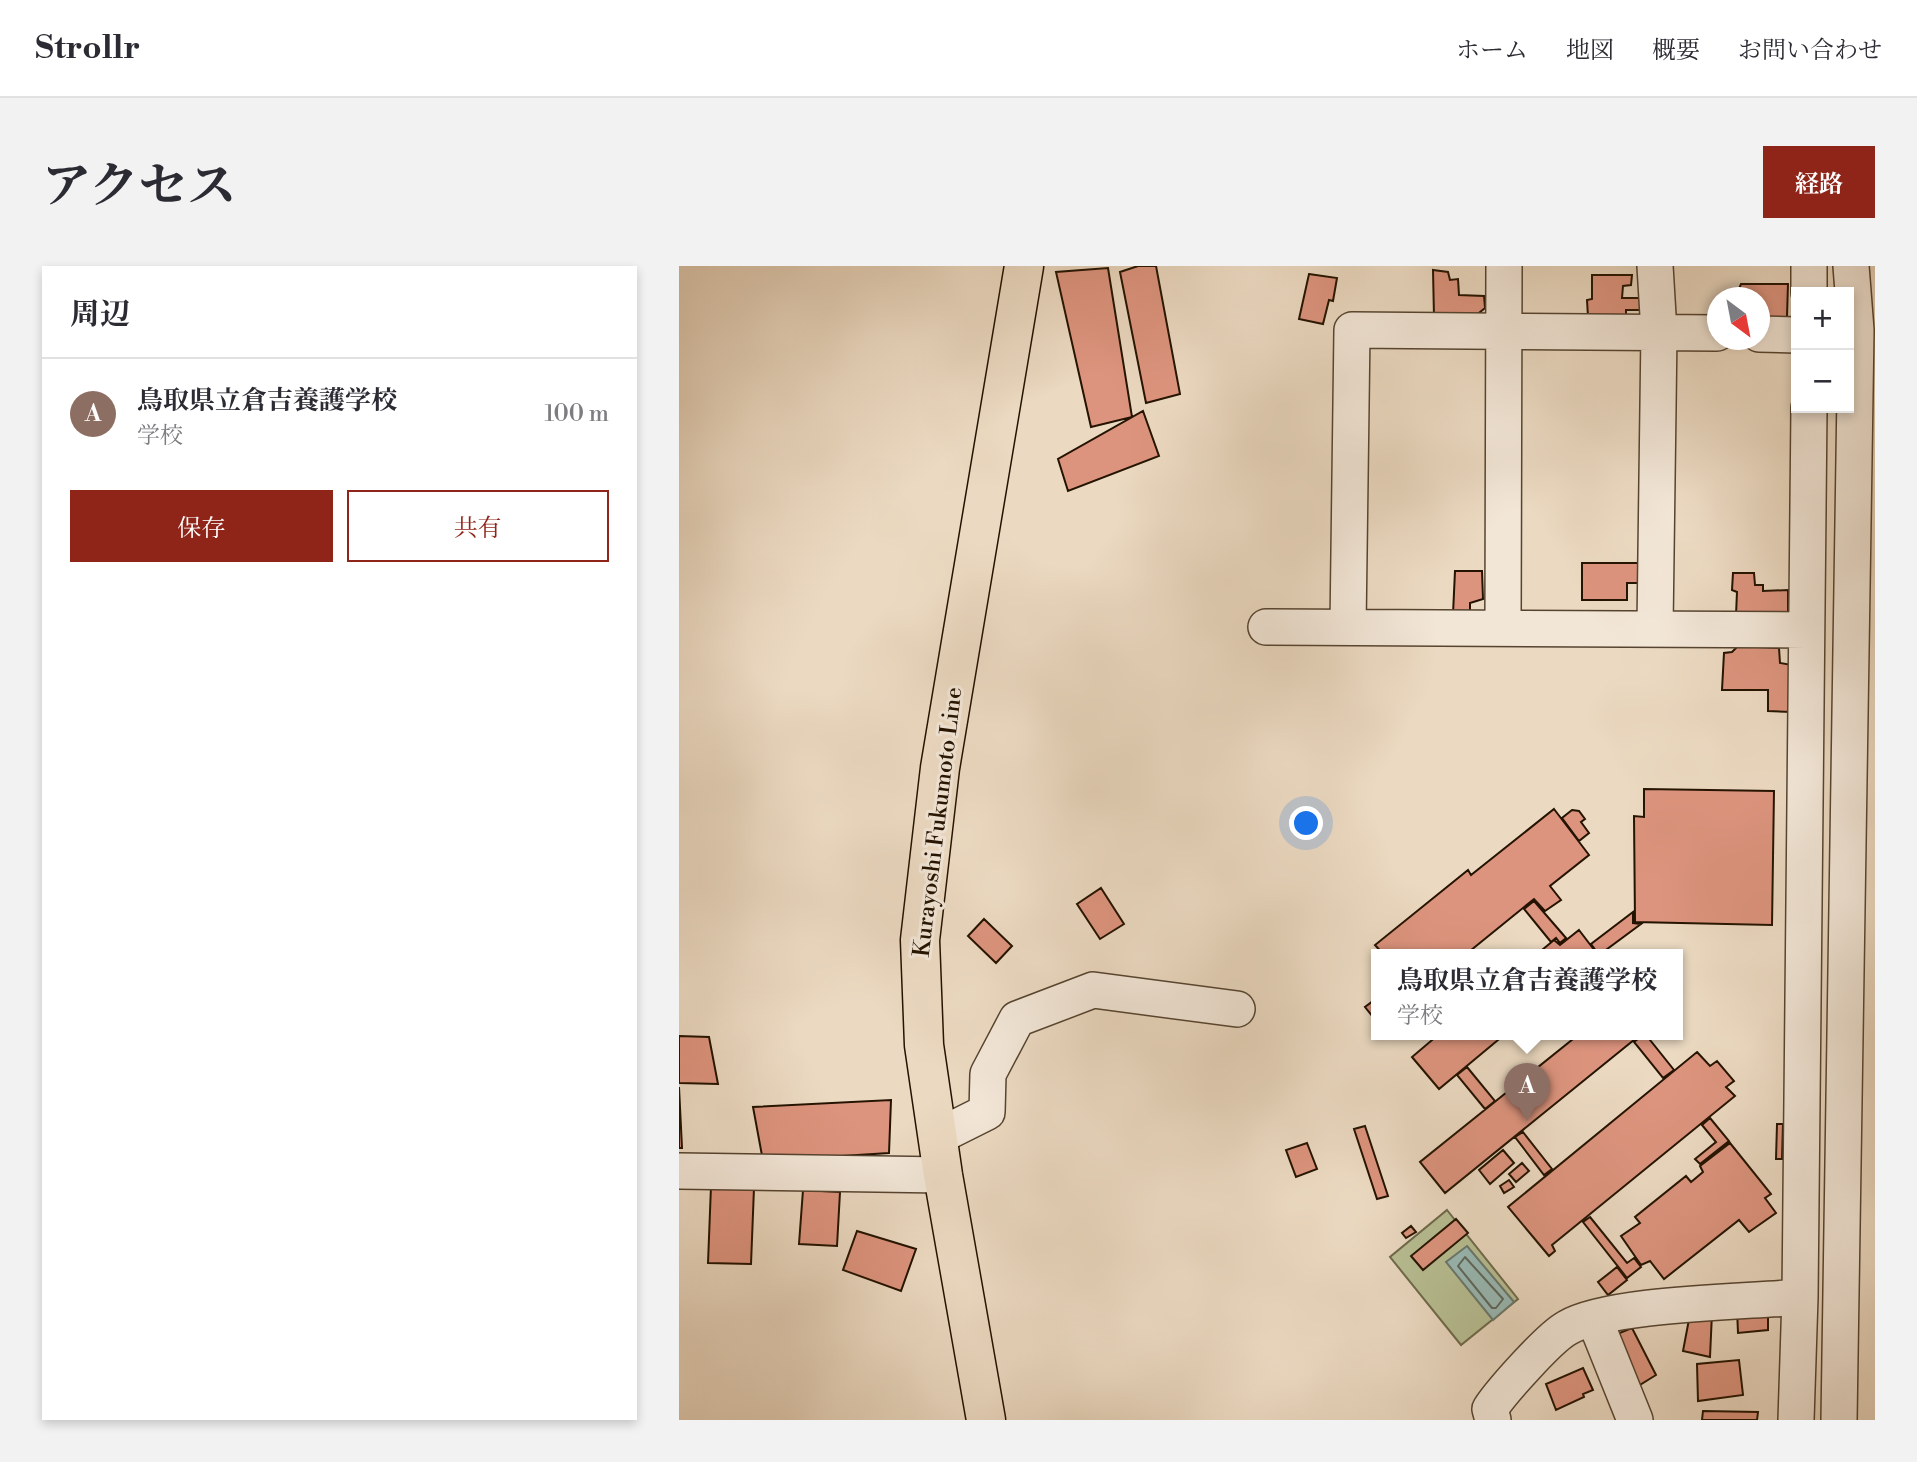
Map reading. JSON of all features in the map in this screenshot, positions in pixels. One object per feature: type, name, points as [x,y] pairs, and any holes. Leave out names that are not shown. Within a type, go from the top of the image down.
[{"type":"main road","name":"Kurayoshi Fukumoto Line","points":[[986,1420],[943,1175],[924,1045],[920,940],[940,768],[1024,266]]},
{"type":"street","points":[[1503,627],[1506,330],[1504,266]]},
{"type":"street","points":[[1655,266],[1659,332],[1655,627]]},
{"type":"street","points":[[1809,266],[1809,287]]},
{"type":"street","points":[[1839,1420],[1856,330],[1851,266]]},
{"type":"street","points":[[1348,627],[1352,330],[1707,333]]},
{"type":"street","points":[[1770,334],[1791,335]]},
{"type":"street","points":[[1796,1420],[1800,1297],[1809,413]]},
{"type":"street","points":[[1266,627],[1655,627],[1806,631]]},
{"type":"street","points":[[937,1137],[986,1112],[988,1074],[1017,1019],[1093,990],[1237,1009]]},
{"type":"street","points":[[679,1171],[943,1175]]},
{"type":"street","points":[[1493,1420],[1490,1409],[1500,1393],[1566,1328],[1594,1318],[1632,1311],[1800,1297]]},
{"type":"street","points":[[1594,1318],[1635,1420]]},
{"type":"green space","points":[[1447,1210],[1518,1299],[1461,1345],[1390,1257]]},
{"type":"water","points":[[1467,1246],[1514,1302],[1493,1320],[1446,1262]]},
{"type":"building","points":[[1138,266],[1156,266],[1180,394],[1146,403],[1120,272]]},
{"type":"building","points":[[1108,268],[1132,417],[1091,427],[1056,272]]},
{"type":"building","points":[[1433,270],[1448,272],[1450,280],[1458,279],[1459,295],[1484,296],[1485,308],[1474,317],[1434,317]]},
{"type":"building","points":[[1309,274],[1337,278],[1333,301],[1329,300],[1323,324],[1299,319]]},
{"type":"building","points":[[1592,275],[1632,275],[1631,285],[1623,286],[1622,298],[1641,298],[1641,310],[1626,310],[1626,318],[1588,317],[1587,300],[1592,299]]},
{"type":"building","points":[[1741,284],[1788,284],[1787,317],[1770,317],[1770,287],[1740,287]]},
{"type":"building","points":[[1143,411],[1159,456],[1068,491],[1058,459]]},
{"type":"building","points":[[1582,563],[1643,563],[1643,583],[1627,583],[1627,600],[1582,600]]},
{"type":"building","points":[[1455,571],[1482,571],[1483,599],[1470,603],[1470,613],[1453,614]]},
{"type":"building","points":[[1733,573],[1754,573],[1755,585],[1763,585],[1763,591],[1788,590],[1788,616],[1736,615],[1737,592],[1732,590]]},
{"type":"building","points":[[1738,646],[1779,648],[1780,663],[1792,665],[1791,712],[1768,711],[1768,690],[1722,690],[1724,653],[1732,652]]},
{"type":"building","points":[[1644,789],[1774,791],[1772,925],[1635,922],[1634,816],[1644,817]]},
{"type":"building","points":[[1554,809],[1589,855],[1550,886],[1561,900],[1545,911],[1534,899],[1472,949],[1379,949],[1375,945],[1468,870],[1471,875]]},
{"type":"building","points":[[1572,810],[1579,811],[1585,819],[1581,822],[1589,833],[1579,841],[1562,818]]},
{"type":"building","points":[[1101,888],[1124,924],[1100,939],[1077,904]]},
{"type":"building","points":[[1534,901],[1566,938],[1560,943],[1556,938],[1551,942],[1524,909]]},
{"type":"building","points":[[1633,912],[1633,923],[1641,924],[1607,949],[1595,949],[1591,944]]},
{"type":"building","points":[[984,919],[1012,946],[996,963],[968,936]]},
{"type":"building","points":[[1579,930],[1593,949],[1543,949],[1554,940],[1560,945]]},
{"type":"building","points":[[1371,1002],[1371,1014],[1365,1007]]},
{"type":"building","points":[[679,1036],[709,1037],[718,1084],[679,1083]]},
{"type":"building","points":[[1432,1040],[1498,1040],[1439,1089],[1412,1057]]},
{"type":"building","points":[[1572,1040],[1634,1040],[1445,1193],[1420,1162]]},
{"type":"building","points":[[1650,1040],[1674,1070],[1663,1078],[1634,1042]]},
{"type":"building","points":[[1697,1052],[1710,1066],[1717,1061],[1734,1081],[1726,1087],[1735,1096],[1552,1245],[1555,1251],[1549,1256],[1508,1207]]},
{"type":"building","points":[[1467,1067],[1495,1101],[1485,1109],[1457,1075]]},
{"type":"building","points":[[679,1087],[682,1148],[679,1148]]},
{"type":"building","points":[[891,1100],[889,1153],[763,1161],[753,1107]]},
{"type":"building","points":[[1710,1118],[1729,1141],[1700,1164],[1695,1159],[1716,1142],[1702,1125]]},
{"type":"building","points":[[1777,1124],[1783,1124],[1782,1159],[1776,1159]]},
{"type":"building","points":[[1365,1126],[1388,1196],[1377,1199],[1354,1129]]},
{"type":"building","points":[[1523,1132],[1552,1169],[1544,1175],[1515,1137]]},
{"type":"building","points":[[1307,1143],[1317,1169],[1296,1177],[1286,1150]]},
{"type":"building","points":[[1730,1143],[1771,1194],[1765,1198],[1776,1213],[1749,1232],[1739,1220],[1664,1279],[1650,1261],[1641,1265],[1621,1236],[1640,1223],[1635,1217],[1686,1176],[1691,1182],[1703,1172],[1700,1166]]},
{"type":"building","points":[[1503,1150],[1514,1163],[1490,1184],[1479,1170]]},
{"type":"building","points":[[1522,1163],[1529,1171],[1516,1182],[1509,1174]]},
{"type":"building","points":[[1509,1180],[1514,1187],[1504,1193],[1500,1186]]},
{"type":"building","points":[[711,1186],[754,1188],[751,1264],[708,1263]]},
{"type":"building","points":[[803,1190],[840,1192],[837,1246],[799,1244]]},
{"type":"building","points":[[1590,1217],[1627,1263],[1634,1258],[1641,1267],[1627,1278],[1583,1222]]},
{"type":"building","points":[[1456,1219],[1468,1233],[1423,1270],[1411,1256]]},
{"type":"building","points":[[1411,1226],[1416,1232],[1406,1238],[1402,1233]]},
{"type":"building","points":[[857,1231],[916,1249],[901,1291],[843,1270]]},
{"type":"building","points":[[1617,1267],[1627,1280],[1608,1295],[1598,1282]]},
{"type":"building","points":[[1768,1305],[1768,1330],[1738,1333],[1737,1309]]},
{"type":"building","points":[[1712,1313],[1710,1357],[1683,1351],[1690,1314]]},
{"type":"building","points":[[1632,1328],[1656,1375],[1630,1391],[1602,1340]]},
{"type":"building","points":[[1739,1360],[1743,1395],[1698,1401],[1697,1364]]},
{"type":"building","points":[[1583,1368],[1593,1390],[1556,1410],[1546,1384]]},
{"type":"building","points":[[1703,1411],[1758,1412],[1757,1420],[1702,1420]]},
{"type":"place","name":"鳥取県立倉吉養護学校","points":[[1527,1121]]}]
